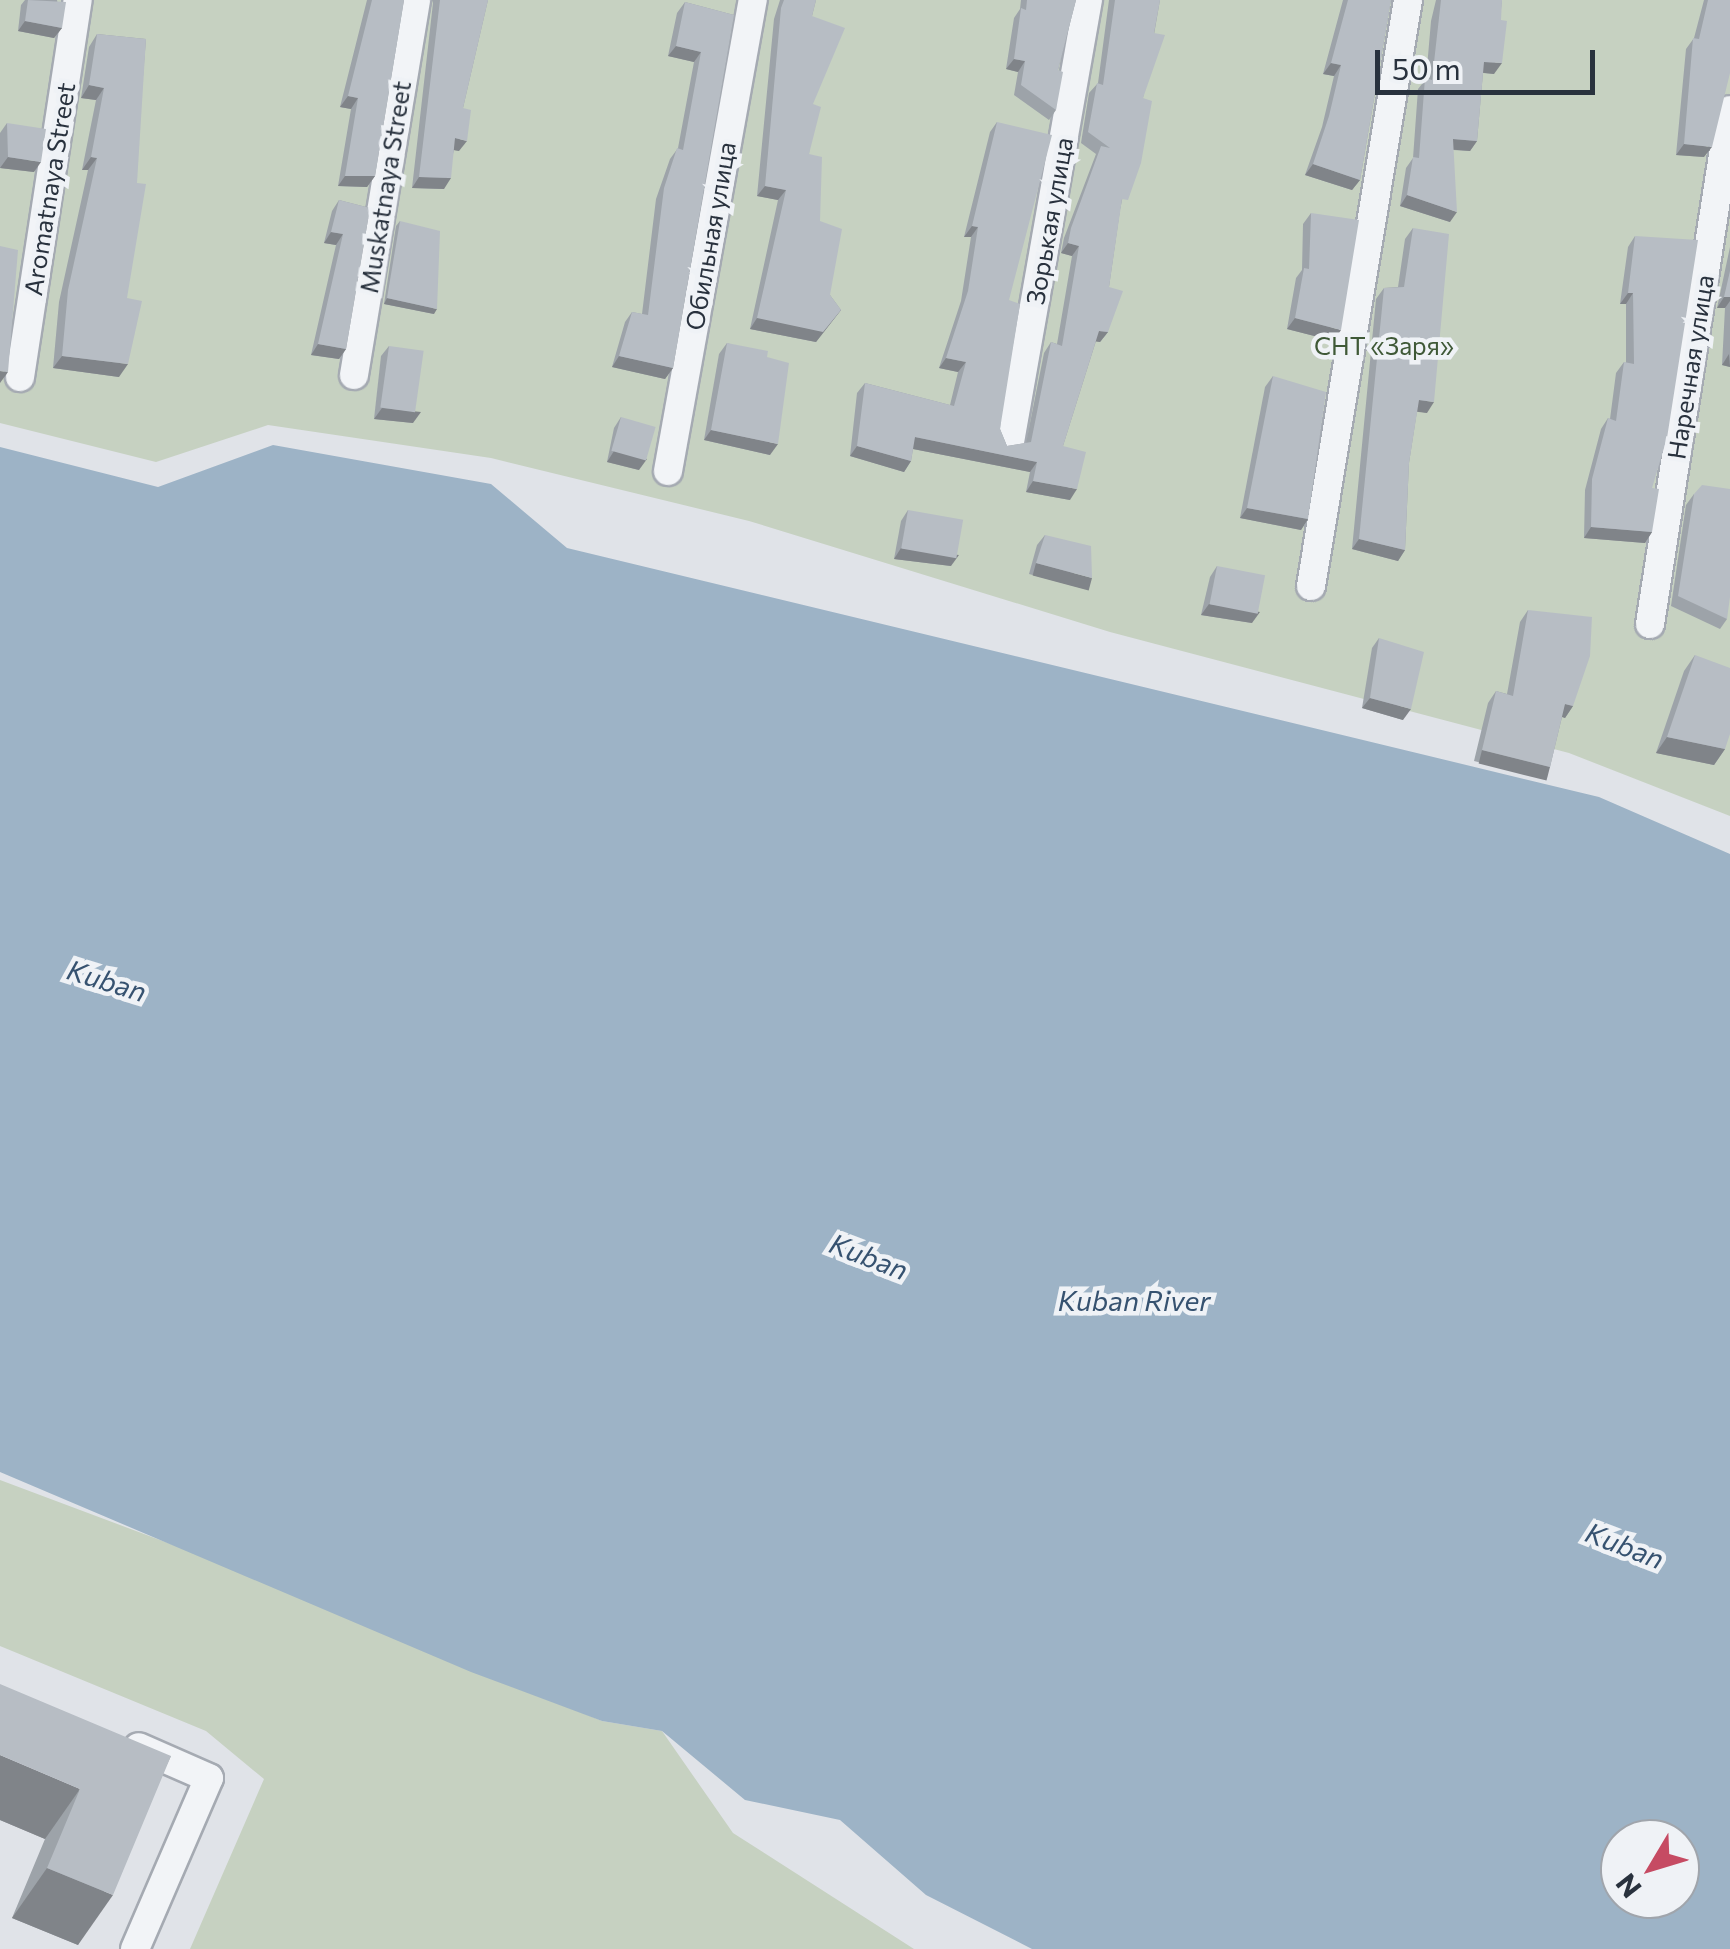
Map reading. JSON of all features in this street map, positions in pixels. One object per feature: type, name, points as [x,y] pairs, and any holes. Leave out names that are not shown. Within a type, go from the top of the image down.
[{"type":"street","name":"Aromatnaya Street","points":[[20,378],[78,0]]},
{"type":"street","name":"Muskatnaya Street","points":[[354,375],[416,0]]},
{"type":"street","name":"Обильная улица","points":[[668,471],[753,0]]},
{"type":"street","name":"Зорькая улица","points":[[1010,442],[1088,0]]},
{"type":"street","points":[[1312,586],[1408,0]]},
{"type":"street","name":"Наречная улица","points":[[1650,624],[1730,110]]},
{"type":"street","points":[[104,1732],[209,1778],[136,1949]]},
{"type":"green space","name":"СНТ «Заря»","points":[[0,0],[1730,0],[1730,816],[1569,753],[1110,632],[749,521],[491,458],[268,425],[156,462],[0,423]]},
{"type":"green space","points":[[0,1480],[208,1558],[602,1721],[662,1731],[733,1833],[914,1949],[190,1949],[264,1779],[206,1731],[0,1646]]},
{"type":"water","name":"Kuban River","points":[[273,445],[491,484],[567,548],[1599,797],[1730,854],[1730,1949],[1032,1949],[926,1895],[840,1820],[745,1800],[662,1731],[602,1721],[471,1672],[0,1472],[0,447],[158,487]]},
{"type":"building","points":[[28,0],[66,2],[62,28],[25,21]]},
{"type":"building","points":[[372,0],[404,0],[375,176],[345,176],[358,98],[348,96]]},
{"type":"building","points":[[440,0],[488,0],[463,108],[471,110],[467,141],[455,138],[451,178],[419,177]]},
{"type":"building","points":[[784,0],[816,0],[812,16],[845,28],[813,104],[821,107],[809,154],[822,157],[820,221],[842,229],[830,295],[841,310],[823,332],[757,318],[786,190],[765,186]]},
{"type":"building","points":[[1027,0],[1076,0],[1058,70],[1063,72],[1056,110],[1021,85],[1025,61],[1014,59],[1021,8],[1026,10]]},
{"type":"building","points":[[1115,0],[1160,0],[1154,33],[1165,35],[1143,98],[1152,101],[1141,163],[1128,200],[1122,199],[1109,287],[1123,291],[1108,332],[1099,331],[1063,446],[1086,452],[1077,489],[1033,481],[1037,462],[915,437],[911,461],[857,446],[865,383],[954,406],[966,362],[946,358],[968,291],[978,227],[972,226],[997,122],[1052,135],[1009,300],[1020,304],[1000,429],[1007,446],[1031,442],[1051,342],[1062,346],[1079,246],[1068,243],[1071,228],[1101,146],[1110,148],[1088,132],[1097,83],[1103,85]]},
{"type":"building","points":[[1348,0],[1391,0],[1360,180],[1313,164],[1341,65],[1331,63]]},
{"type":"building","points":[[1441,0],[1502,0],[1501,20],[1507,21],[1502,63],[1484,62],[1477,141],[1453,139],[1457,212],[1407,195],[1413,157],[1419,158],[1425,78],[1432,80]]},
{"type":"building","points":[[1708,0],[1730,0],[1730,73],[1712,147],[1684,144],[1693,38],[1699,39]]},
{"type":"building","points":[[685,2],[734,15],[673,368],[619,356],[632,312],[648,315],[664,188],[677,148],[683,150],[701,52],[676,46]]},
{"type":"building","points":[[97,34],[146,39],[137,183],[146,184],[127,298],[142,301],[128,364],[62,356],[68,290],[97,158],[91,157],[104,88],[89,85]]},
{"type":"building","points":[[7,123],[46,129],[41,162],[8,157]]},
{"type":"building","points":[[339,200],[370,208],[346,349],[318,344],[343,234],[331,232]]},
{"type":"building","points":[[1311,213],[1359,220],[1341,330],[1295,318],[1304,268],[1309,269]]},
{"type":"building","points":[[400,221],[440,231],[437,309],[387,298]]},
{"type":"building","points":[[1413,228],[1449,234],[1434,402],[1419,400],[1409,463],[1405,550],[1359,539],[1384,288],[1404,287]]},
{"type":"building","points":[[1635,236],[1698,240],[1667,438],[1652,488],[1659,489],[1652,532],[1591,527],[1592,479],[1608,418],[1616,421],[1624,362],[1634,364],[1633,293],[1628,293]]},
{"type":"building","points":[[0,246],[18,250],[8,372],[0,371]]},
{"type":"building","points":[[1730,271],[1730,297],[1724,297]]},
{"type":"building","points":[[727,343],[768,351],[767,357],[789,363],[778,444],[711,430]]},
{"type":"building","points":[[389,346],[424,351],[415,412],[380,407]]},
{"type":"building","points":[[1273,376],[1326,392],[1308,519],[1247,508]]},
{"type":"building","points":[[621,417],[656,427],[646,461],[611,451]]},
{"type":"building","points":[[1702,485],[1730,489],[1727,619],[1678,596],[1694,494]]},
{"type":"building","points":[[908,510],[963,520],[956,558],[901,548]]},
{"type":"building","points":[[1045,535],[1091,546],[1092,578],[1036,563]]},
{"type":"building","points":[[1217,566],[1265,575],[1258,614],[1210,604]]},
{"type":"building","points":[[1528,610],[1592,617],[1590,656],[1573,706],[1565,704],[1550,767],[1482,750],[1496,691],[1513,696]]},
{"type":"building","points":[[1379,638],[1424,652],[1411,709],[1370,698]]},
{"type":"building","points":[[1695,655],[1730,668],[1730,734],[1725,749],[1667,737]]},
{"type":"building","points":[[0,1684],[171,1756],[113,1895],[47,1868],[80,1789],[0,1755]]},
{"type":"water label","name":"Kuban","points":[[107,980]]},
{"type":"water label","name":"Kuban","points":[[869,1256]]},
{"type":"water label","name":"Kuban","points":[[1625,1545]]}]
